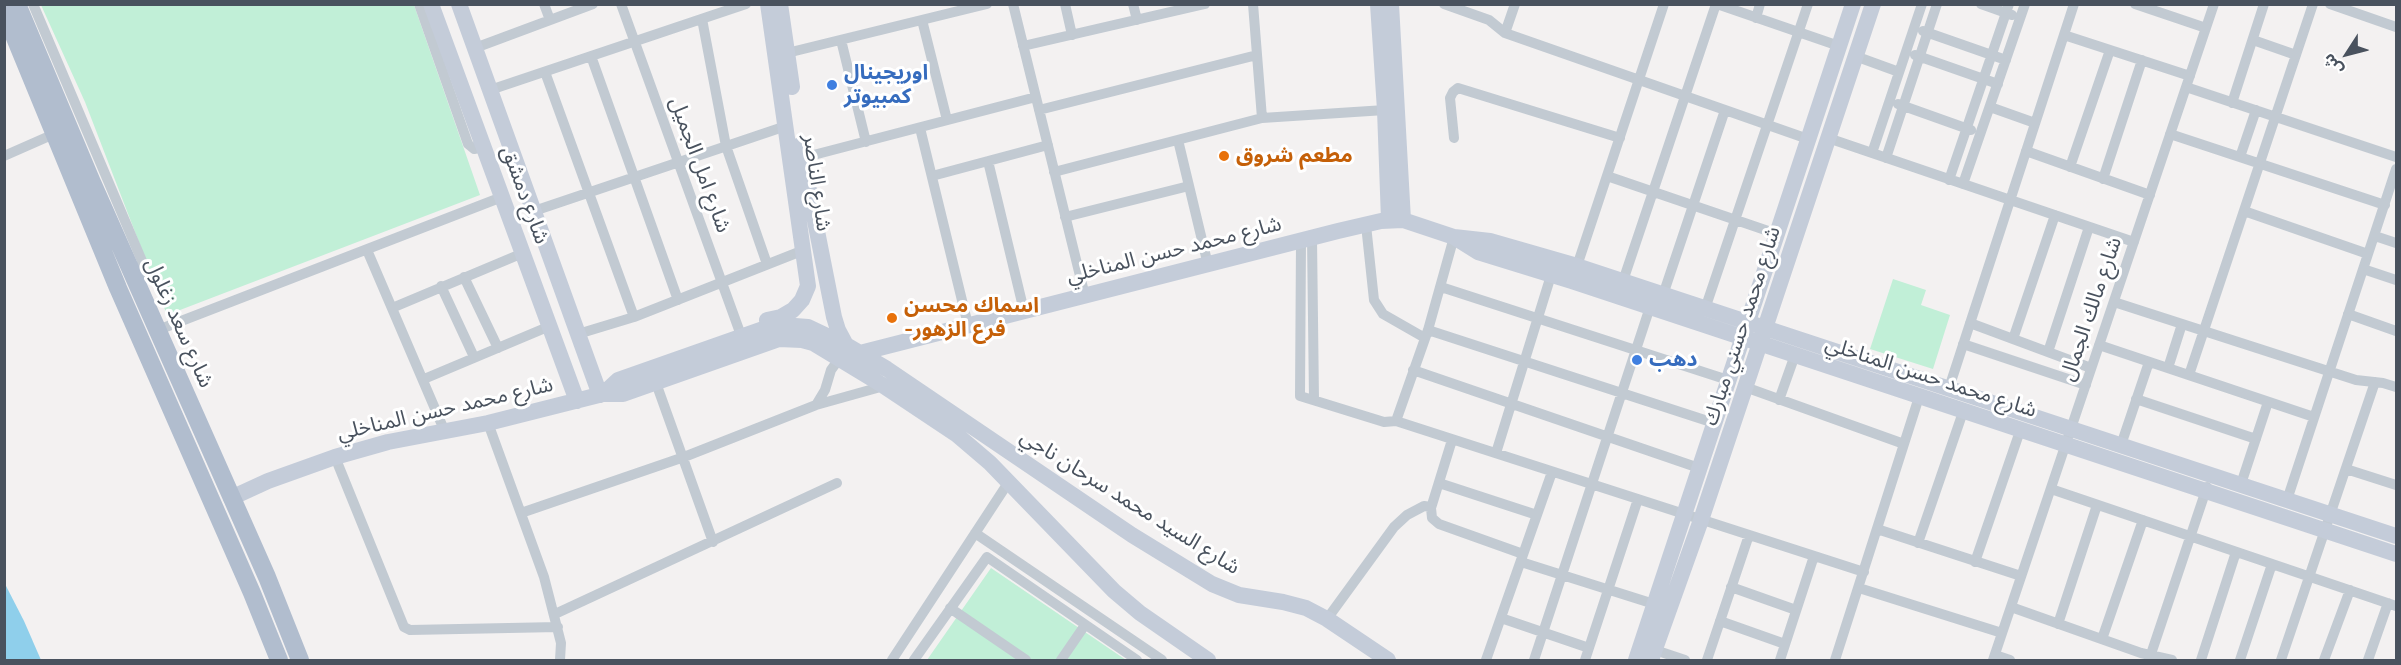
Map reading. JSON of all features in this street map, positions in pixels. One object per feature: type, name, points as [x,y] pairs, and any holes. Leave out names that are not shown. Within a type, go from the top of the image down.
[{"type":"main road","name":"شارع سعد زغلول","points":[[17,4],[24,40],[54,134],[279,660]]},
{"type":"main road","name":"شارع سعد زغلول","points":[[4,11],[24,40],[158,330],[267,577],[300,660]]},
{"type":"street","points":[[33,4],[142,261],[141,274],[135,281]]},
{"type":"street","points":[[419,4],[440,46]]},
{"type":"street","name":"شارع دمشق","points":[[431,4],[440,46],[481,140],[578,401]]},
{"type":"street","name":"شارع دمشق","points":[[459,4],[592,375],[601,394]]},
{"type":"street","points":[[544,4],[550,20]]},
{"type":"street","points":[[475,48],[593,4]]},
{"type":"street","name":"شارع امل الجميل","points":[[621,4],[744,337]]},
{"type":"street","points":[[490,90],[746,4]]},
{"type":"street","name":"شارع الناصر","points":[[744,337],[763,322],[787,314],[802,300],[808,286],[768,4]]},
{"type":"street","name":"شارع الناصر","points":[[780,4],[802,158],[834,317],[849,353]]},
{"type":"street","points":[[787,53],[987,4]]},
{"type":"street","points":[[1013,4],[1085,296]]},
{"type":"street","points":[[1065,4],[1072,35]]},
{"type":"street","points":[[1133,4],[1137,20]]},
{"type":"street","points":[[1023,46],[1205,4]]},
{"type":"street","points":[[1253,4],[1262,118]]},
{"type":"street","points":[[1378,4],[1388,65],[1396,220]]},
{"type":"street","points":[[1391,4],[1385,110],[1396,220]]},
{"type":"street","points":[[1444,4],[1489,20],[1505,33],[1808,139]]},
{"type":"street","points":[[1505,33],[1515,4]]},
{"type":"street","points":[[1575,274],[1664,4]]},
{"type":"street","points":[[1623,281],[1716,4],[1839,46]]},
{"type":"street","points":[[1756,18],[1760,4]]},
{"type":"street","points":[[1705,309],[1808,4]]},
{"type":"street","name":"شارع محمد حسني مبارك","points":[[1636,660],[1853,4]]},
{"type":"street","name":"شارع محمد حسني مبارك","points":[[1653,655],[1701,520],[1873,4]]},
{"type":"street","points":[[1872,153],[1922,4]]},
{"type":"street","points":[[1886,158],[1937,4]]},
{"type":"street","points":[[1982,4],[2008,9],[2021,18]]},
{"type":"street","points":[[1963,184],[2025,4]]},
{"type":"street","points":[[1949,388],[2074,4]]},
{"type":"street","points":[[2135,4],[2162,9],[2206,28]]},
{"type":"street","name":"شارع مالك الجمال","points":[[1994,658],[2214,4]]},
{"type":"street","points":[[2232,103],[2264,4]]},
{"type":"street","points":[[2189,375],[2313,4]]},
{"type":"street","points":[[2330,4],[2397,27]]},
{"type":"street","points":[[1949,180],[2008,9]]},
{"type":"street","points":[[702,19],[726,146],[767,264]]},
{"type":"street","points":[[922,20],[947,120]]},
{"type":"street","points":[[1914,28],[2006,60]]},
{"type":"street","points":[[2064,35],[2190,76]]},
{"type":"street","points":[[841,40],[866,142]]},
{"type":"street","points":[[2253,40],[2296,55]]},
{"type":"street","points":[[2070,167],[2110,50]]},
{"type":"street","points":[[1906,52],[1998,84]]},
{"type":"street","points":[[1039,110],[1257,55]]},
{"type":"street","points":[[591,56],[678,300]]},
{"type":"street","points":[[1856,56],[1899,72]]},
{"type":"street","points":[[2103,179],[2142,60]]},
{"type":"street","points":[[1831,71],[1849,77]]},
{"type":"street","points":[[545,72],[634,317]]},
{"type":"street","points":[[2186,87],[2397,157]]},
{"type":"street","points":[[1454,138],[1450,98],[1458,88],[1620,138]]},
{"type":"street","points":[[802,158],[1036,97]]},
{"type":"street","points":[[1889,101],[1981,133]]},
{"type":"street","points":[[1990,107],[2035,123]]},
{"type":"street","points":[[1054,172],[1262,118],[1385,110]]},
{"type":"street","points":[[1663,294],[1725,110]]},
{"type":"street","points":[[2240,157],[2256,110]]},
{"type":"street","points":[[481,140],[503,124]]},
{"type":"street","points":[[534,211],[786,126]]},
{"type":"street","points":[[920,128],[968,325]]},
{"type":"street","points":[[4,156],[54,134]]},
{"type":"street","points":[[2170,134],[2260,164],[2390,200]]},
{"type":"street","points":[[1828,138],[2134,242]]},
{"type":"street","points":[[1178,140],[1208,265]]},
{"type":"street","points":[[932,176],[1048,145]]},
{"type":"street","points":[[2026,152],[2150,195]]},
{"type":"street","points":[[988,161],[1024,311]]},
{"type":"street","points":[[2286,500],[2368,254],[2390,200],[2397,169]]},
{"type":"street","points":[[1607,176],[1777,234]]},
{"type":"street","points":[[1065,217],[1189,186]]},
{"type":"street","points":[[158,330],[502,197]]},
{"type":"street","points":[[2244,211],[2368,254]]},
{"type":"street","points":[[2013,339],[2055,215]]},
{"type":"street","name":"شارع محمد حسن المناخلي","points":[[601,394],[618,380],[779,339],[802,340],[849,353],[1366,225],[1396,220],[1454,237],[1481,239],[1575,274],[1650,307],[1745,330],[1949,388],[2397,536]]},
{"type":"street","points":[[1366,225],[1374,300],[1383,314],[1427,334],[1524,361],[1714,423]]},
{"type":"street","points":[[2048,352],[2089,227]]},
{"type":"street","points":[[2375,236],[2397,243]]},
{"type":"street","points":[[1396,421],[1427,334],[1454,237]]},
{"type":"street","points":[[1307,240],[1306,320],[1300,396],[1384,422],[1396,421],[1864,572]]},
{"type":"street","points":[[367,249],[445,432]]},
{"type":"street","points":[[578,334],[634,317],[804,250]]},
{"type":"street","points":[[392,308],[523,253]]},
{"type":"street","points":[[1496,453],[1554,267]]},
{"type":"street","points":[[2363,269],[2397,280]]},
{"type":"street","name":"شارع محمد حسن المناخلي","points":[[1575,274],[1623,281],[1663,294],[1705,309],[1745,330]]},
{"type":"street","points":[[464,277],[498,348]]},
{"type":"street","points":[[441,286],[474,357]]},
{"type":"street","points":[[1441,287],[1728,380]]},
{"type":"street","points":[[2114,302],[2361,381],[2397,387]]},
{"type":"street","points":[[1534,660],[1650,307]]},
{"type":"street","points":[[2348,314],[2397,331]]},
{"type":"street","points":[[1306,320],[1314,400]]},
{"type":"street","points":[[1970,323],[2091,368]]},
{"type":"street","name":"شارع محمد حسن المناخلي","points":[[231,498],[268,481],[335,457],[388,442],[488,423],[601,394],[618,395],[656,383],[688,364],[773,326],[791,324],[808,327],[849,353]]},
{"type":"street","points":[[2168,368],[2182,324]]},
{"type":"street","points":[[423,379],[550,326]]},
{"type":"street","name":"شارع محمد حسن المناخلي","points":[[1762,336],[1795,355],[2397,554]]},
{"type":"street","points":[[1963,344],[2086,385]]},
{"type":"street","points":[[2099,345],[2314,417]]},
{"type":"street","points":[[816,405],[825,390],[831,370],[849,353]]},
{"type":"street","name":"شارع السيد محمد سرحان ناجي","points":[[849,353],[884,386],[956,434],[983,457],[1120,597],[1208,660]]},
{"type":"street","name":"شارع السيد محمد سرحان ناجي","points":[[849,353],[1220,588],[1249,598],[1294,604],[1327,619],[1388,660]]},
{"type":"street","points":[[1779,400],[1795,355]]},
{"type":"street","points":[[2121,445],[2149,362]]},
{"type":"street","points":[[1413,370],[1699,468]]},
{"type":"street","points":[[592,375],[605,380],[618,380]]},
{"type":"street","points":[[2281,660],[2375,382]]},
{"type":"street","points":[[656,383],[713,542]]},
{"type":"street","points":[[521,513],[684,457],[816,405],[884,386]]},
{"type":"street","points":[[1745,387],[1904,444]]},
{"type":"street","points":[[1835,660],[1919,397]]},
{"type":"street","points":[[2136,399],[2256,439]]},
{"type":"street","points":[[2241,484],[2268,402]]},
{"type":"street","points":[[1918,543],[1963,412]]},
{"type":"street","points":[[488,423],[544,577],[558,627],[561,644],[560,660]]},
{"type":"street","points":[[1976,562],[2020,431]]},
{"type":"street","points":[[1452,440],[1431,507],[1432,518],[1439,525],[1562,575],[1654,604]]},
{"type":"street","points":[[983,457],[992,442]]},
{"type":"street","points":[[335,457],[404,627],[410,630],[558,627]]},
{"type":"street","points":[[2346,469],[2397,485]]},
{"type":"street","points":[[1486,660],[1552,472]]},
{"type":"street","points":[[2150,658],[2211,475]]},
{"type":"street","points":[[555,614],[837,483]]},
{"type":"street","points":[[892,660],[1008,483]]},
{"type":"street","points":[[1439,483],[1537,515]]},
{"type":"street","points":[[2051,489],[2392,604],[2368,660]]},
{"type":"street","points":[[1585,660],[1638,499]]},
{"type":"street","points":[[2058,624],[2097,505]]},
{"type":"street","points":[[1327,619],[1394,527],[1407,515],[1424,506],[1431,507]]},
{"type":"street","points":[[2102,639],[2143,520]]},
{"type":"street","points":[[1876,530],[2021,576]]},
{"type":"street","points":[[975,533],[1162,660]]},
{"type":"street","points":[[1707,660],[1749,535]]},
{"type":"street","points":[[2201,660],[2236,552]]},
{"type":"street","points":[[1780,660],[1814,556]]},
{"type":"street","points":[[914,660],[987,557],[1137,660]]},
{"type":"street","points":[[2240,660],[2272,564]]},
{"type":"street","points":[[1731,587],[1796,610]]},
{"type":"street","points":[[1859,588],[2002,633]]},
{"type":"street","points":[[2324,660],[2350,590]]},
{"type":"street","points":[[950,608],[1026,660]]},
{"type":"street","points":[[2011,608],[2150,658],[2172,660]]},
{"type":"street","points":[[1501,618],[1589,648]]},
{"type":"street","points":[[1720,621],[1785,644]]},
{"type":"street","points":[[1061,660],[1085,625]]},
{"type":"street","points":[[1653,655],[1685,660]]},
{"type":"street","points":[[1994,658],[2010,660]]},
{"type":"green space","points":[[41,5],[414,5],[480,195],[167,315],[85,102]]},
{"type":"green space","points":[[1893,279],[1926,290],[1921,305],[1950,315],[1933,369],[1870,349]]},
{"type":"green space","points":[[991,568],[1126,660],[927,660]]},
{"type":"water","points":[[4,582],[24,621],[41,660],[5,660]]},
{"type":"place","name":"اوريجينال كمبيوتر","points":[[832,85]]},
{"type":"place","name":"مطعم شروق","points":[[1224,156]]},
{"type":"place","name":"اسماك محسن -فرع الزهور","points":[[892,318]]},
{"type":"place","name":"دهب","points":[[1637,360]]}]
